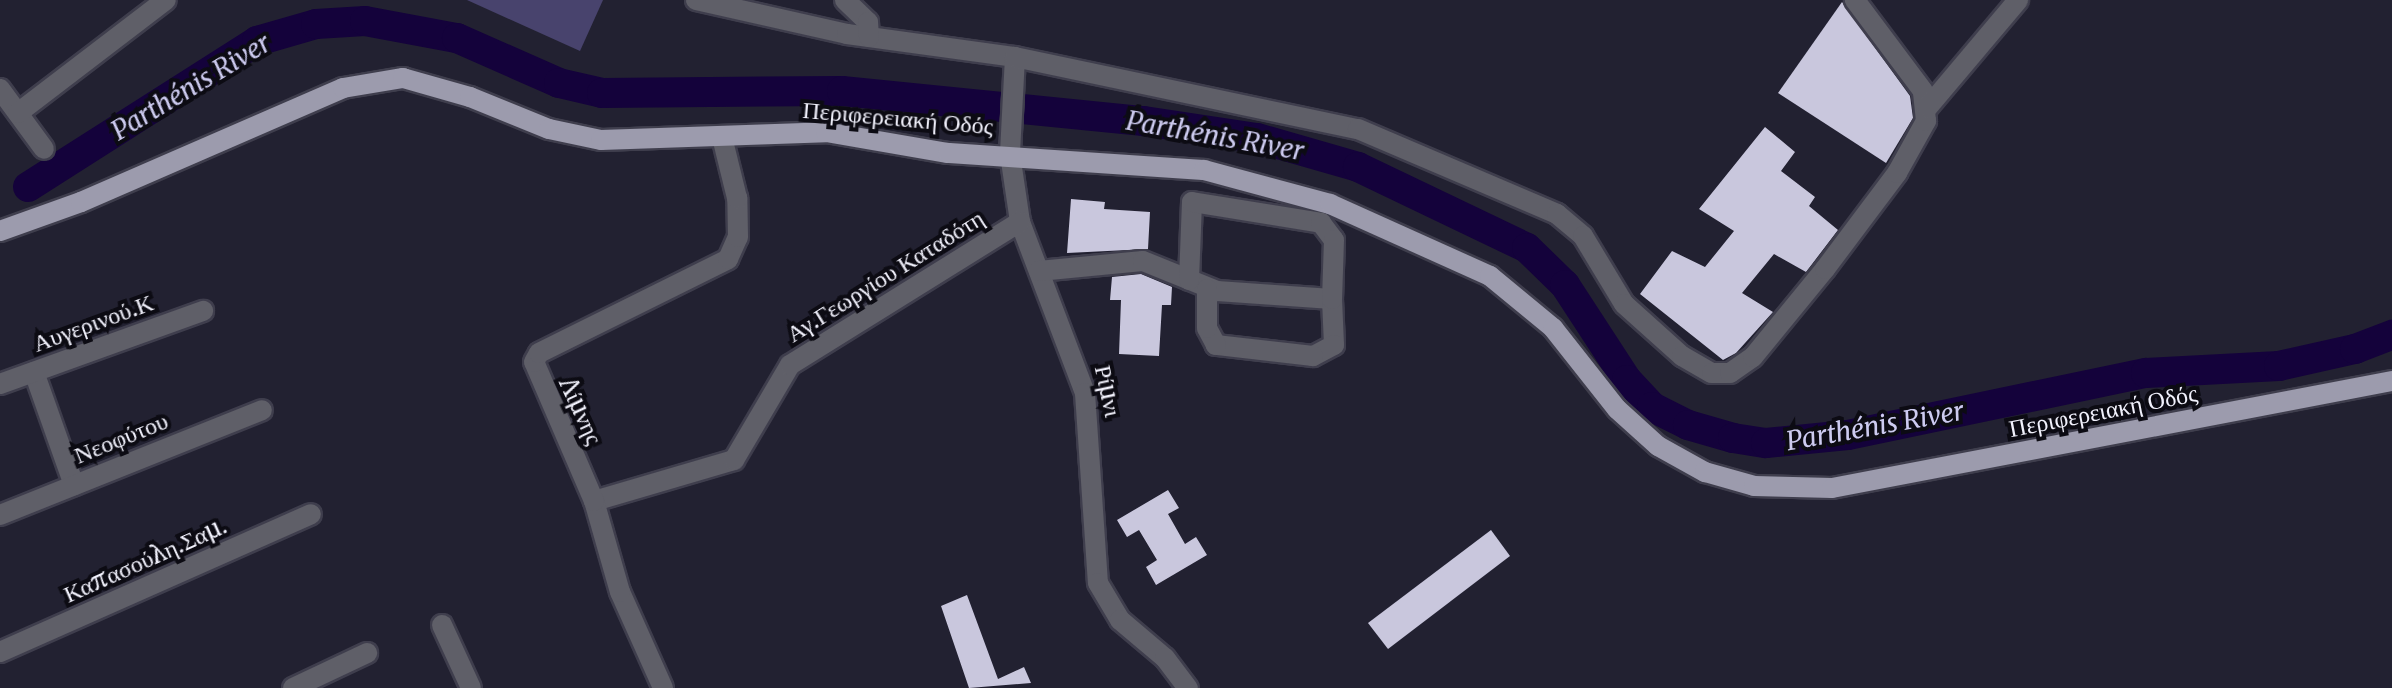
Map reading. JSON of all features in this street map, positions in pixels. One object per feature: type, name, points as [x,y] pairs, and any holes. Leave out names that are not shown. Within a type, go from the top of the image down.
[{"type":"main road","name":"Περιφερειακή Οδός","points":[[0,231],[376,79],[433,84],[549,129],[601,140],[826,132],[948,153],[1010,154],[1204,170],[1330,204],[1441,250],[1490,276],[1534,310],[1617,409],[1658,446],[1705,472],[1754,486],[1832,488],[2392,381]]},
{"type":"street","points":[[18,113],[166,0]]},
{"type":"street","points":[[696,0],[869,37],[1015,57],[1358,129],[1557,214],[1583,236],[1624,304],[1682,356],[1712,373],[1741,367],[1781,325],[1897,173],[1924,126],[1928,107],[2018,0]]},
{"type":"street","points":[[845,0],[868,22],[869,37]]},
{"type":"street","points":[[1855,0],[1910,70],[1928,107]]},
{"type":"street","name":"Ρίμνι","points":[[1015,57],[1010,154],[1020,222],[1085,393],[1098,583],[1120,620],[1165,658],[1188,688]]},
{"type":"street","points":[[0,89],[44,149]]},
{"type":"street","name":"Λίμνης","points":[[661,687],[620,592],[594,501],[541,386],[535,358],[728,259],[738,237],[737,198],[722,137]]},
{"type":"street","points":[[1192,202],[1321,223],[1334,240],[1332,299],[1334,345],[1313,356],[1216,345],[1207,328],[1198,284],[1192,202]]},
{"type":"street","name":"Αγ.Γεωργίου Καταδότη","points":[[594,501],[734,460],[790,365],[1020,222]]},
{"type":"street","points":[[1039,271],[1143,261],[1198,284],[1332,299]]},
{"type":"street","name":"Αυγερινού.Κ","points":[[0,384],[203,311]]},
{"type":"street","points":[[34,372],[74,485]]},
{"type":"street","name":"Νεοφύτου","points":[[0,515],[262,410]]},
{"type":"street","name":"Καπασούλη.Σαμ.","points":[[0,652],[311,514]]},
{"type":"street","points":[[442,625],[471,688]]},
{"type":"street","points":[[293,688],[367,653]]},
{"type":"shaded area","points":[[467,0],[603,0],[580,51]]},
{"type":"building","points":[[1842,2],[1910,96],[1913,118],[1886,163],[1778,93]]},
{"type":"building","points":[[1765,127],[1795,152],[1781,171],[1815,197],[1809,206],[1838,230],[1806,272],[1774,254],[1742,293],[1773,312],[1736,353],[1723,360],[1640,294],[1672,251],[1705,267],[1734,231],[1699,209]]},
{"type":"building","points":[[1071,199],[1105,202],[1104,209],[1150,212],[1148,249],[1067,253]]},
{"type":"building","points":[[1141,274],[1172,287],[1171,305],[1162,305],[1159,356],[1119,354],[1121,300],[1110,300],[1112,277]]},
{"type":"building","points":[[1168,490],[1179,508],[1168,514],[1185,544],[1196,537],[1207,555],[1156,585],[1146,567],[1157,560],[1139,530],[1127,537],[1117,520]]},
{"type":"building","points":[[1491,530],[1510,556],[1388,649],[1368,623]]},
{"type":"building","points":[[967,595],[998,679],[1024,667],[1031,683],[969,688],[941,606]]},
{"type":"waterway","name":"Parthénis River","points":[[28,187],[257,41],[316,24],[365,21],[457,38],[559,83],[602,93],[842,91],[1144,121],[1257,138],[1358,167],[1527,248],[1565,285],[1627,380],[1652,407],[1688,425],[1733,438],[1766,443],[1848,435],[2146,373],[2279,366],[2355,349],[2392,335]]}]
